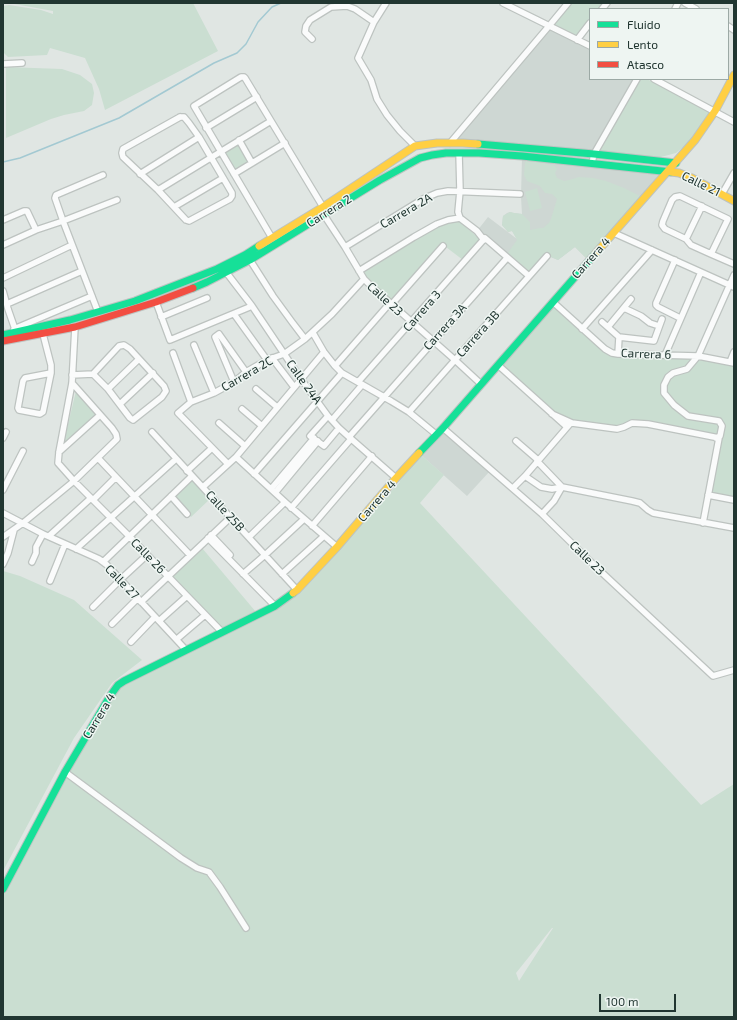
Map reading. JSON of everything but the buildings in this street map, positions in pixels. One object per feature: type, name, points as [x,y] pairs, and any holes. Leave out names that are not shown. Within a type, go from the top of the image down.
[{"type":"main road","name":"Carrera 4","points":[[3,889],[66,772],[110,696],[118,685],[222,632],[257,616],[275,606],[297,590],[337,547],[396,478],[443,428],[667,171],[696,140],[715,112],[734,75]]},
{"type":"main road","name":"Carrera 2","points":[[3,334],[66,321],[98,312],[135,300],[217,269],[245,255],[323,207],[415,146],[450,143],[509,146],[676,163]]},
{"type":"main road","name":"Carrera 2","points":[[3,341],[73,328],[156,302],[207,282],[250,260],[380,180],[420,158],[446,153],[479,153],[667,171]]},
{"type":"main road","name":"Calle 21","points":[[667,171],[679,173],[692,178],[734,201]]},
{"type":"main road","points":[[63,330],[66,321],[73,328]]},
{"type":"street","points":[[386,3],[374,22],[358,58],[371,80],[377,98],[387,115],[415,146]]},
{"type":"street","points":[[503,3],[589,46]]},
{"type":"street","points":[[450,143],[568,3]]},
{"type":"street","points":[[685,3],[694,8]]},
{"type":"street","points":[[312,39],[305,32],[306,26],[310,20],[331,7],[347,6],[355,9],[374,22]]},
{"type":"street","points":[[577,40],[589,24]]},
{"type":"street","points":[[3,64],[22,63]]},
{"type":"street","points":[[272,238],[194,106],[241,77],[245,78],[257,97],[323,207]]},
{"type":"street","points":[[592,163],[594,154],[636,80]]},
{"type":"street","points":[[656,80],[734,122]]},
{"type":"street","points":[[206,128],[257,97]]},
{"type":"street","points":[[180,117],[184,117],[199,137],[232,193],[232,196],[230,199],[189,220],[186,220],[158,190],[123,157],[122,153],[123,149],[180,117]]},
{"type":"street","points":[[158,190],[271,121]]},
{"type":"street","points":[[140,174],[199,137]]},
{"type":"street","points":[[239,140],[252,163]]},
{"type":"street","points":[[234,174],[285,143]]},
{"type":"street","points":[[459,153],[460,191],[458,212],[460,218],[529,276]]},
{"type":"street","points":[[722,194],[734,173]]},
{"type":"street","points":[[98,312],[54,198],[56,195],[103,175]]},
{"type":"street","points":[[174,207],[223,178]]},
{"type":"street","name":"Carrera 2A","points":[[345,247],[428,197],[442,192],[460,191],[520,194]]},
{"type":"street","points":[[711,254],[728,219],[680,196],[675,197],[672,200],[662,225],[664,229],[686,240],[691,245],[711,254],[734,264]]},
{"type":"street","points":[[3,245],[36,230],[117,200]]},
{"type":"street","points":[[686,240],[702,206]]},
{"type":"street","points":[[3,220],[27,211],[36,230]]},
{"type":"street","name":"Calle 23","points":[[324,215],[364,279],[481,384]]},
{"type":"street","points":[[359,271],[437,224],[460,218]]},
{"type":"street","points":[[614,233],[732,286]]},
{"type":"street","name":"Carrera 3","points":[[360,384],[484,239]]},
{"type":"street","points":[[3,278],[72,245]]},
{"type":"street","points":[[334,366],[443,246]]},
{"type":"street","points":[[582,329],[652,250]]},
{"type":"street","name":"Carrera 3B","points":[[409,412],[547,256]]},
{"type":"street","name":"Carrera 3A","points":[[384,397],[507,258]]},
{"type":"street","points":[[250,260],[273,296],[305,339]]},
{"type":"street","points":[[675,260],[656,305],[680,318]]},
{"type":"street","points":[[6,308],[82,271]]},
{"type":"street","name":"Calle 24A","points":[[226,272],[252,306],[301,379],[330,418],[339,428],[396,478]]},
{"type":"street","points":[[665,355],[701,272]]},
{"type":"street","points":[[703,522],[718,438],[720,436],[722,426],[719,421],[688,416],[674,405],[664,393],[664,385],[668,377],[673,373],[687,369],[698,356],[732,286],[734,275]]},
{"type":"street","name":"Carrera 2C","points":[[212,448],[178,413],[191,402],[214,393],[234,382],[246,372],[269,359],[284,354],[305,339],[332,314],[364,279]]},
{"type":"street","points":[[3,291],[6,308],[15,331],[92,296]]},
{"type":"street","points":[[161,317],[207,298]]},
{"type":"street","points":[[608,327],[631,299]]},
{"type":"street","points":[[156,302],[170,340],[252,306]]},
{"type":"street","name":"Carrera 6","points":[[553,302],[605,349],[612,353],[698,356],[732,362]]},
{"type":"street","points":[[624,308],[641,316],[650,323],[659,326]]},
{"type":"street","points":[[234,314],[269,359],[294,387]]},
{"type":"street","points":[[602,322],[619,337],[654,341],[662,319]]},
{"type":"street","points":[[59,452],[72,383],[73,328]]},
{"type":"street","points":[[313,332],[324,352],[334,366],[342,373],[409,412],[437,434]]},
{"type":"street","points":[[43,334],[51,365],[51,374],[43,412],[40,414],[19,410],[18,408],[23,381],[25,378],[51,374]]},
{"type":"street","points":[[234,382],[215,337],[219,334],[246,372]]},
{"type":"street","points":[[618,354],[619,337]]},
{"type":"street","points":[[72,375],[93,374],[119,346],[124,345],[130,349],[164,386],[166,391],[162,397],[133,420],[108,389],[93,374]]},
{"type":"street","points":[[194,345],[214,393]]},
{"type":"street","points":[[203,487],[236,457],[324,352]]},
{"type":"street","points":[[732,362],[734,352]]},
{"type":"street","points":[[173,353],[191,402]]},
{"type":"street","points":[[108,389],[139,359]]},
{"type":"street","points":[[498,365],[552,414],[570,425],[617,429],[632,423],[648,424],[718,438]]},
{"type":"street","points":[[254,474],[342,373]]},
{"type":"street","points":[[120,404],[153,374]]},
{"type":"street","points":[[3,537],[23,523],[74,480],[117,439],[112,428],[72,383]]},
{"type":"street","points":[[339,428],[324,446],[310,436],[330,418],[360,384]]},
{"type":"street","points":[[256,389],[277,407]]},
{"type":"street","points":[[292,508],[384,397]]},
{"type":"street","points":[[242,409],[262,426]]},
{"type":"street","points":[[59,452],[100,415]]},
{"type":"street","points":[[219,423],[245,446]]},
{"type":"street","points":[[513,488],[570,425]]},
{"type":"street","name":"Calle 23","points":[[443,428],[542,514],[597,568],[713,676],[734,670]]},
{"type":"street","points":[[3,438],[6,432]]},
{"type":"street","name":"Calle 25B","points":[[152,432],[297,590]]},
{"type":"street","points":[[273,491],[316,440]]},
{"type":"street","points":[[516,441],[538,461],[562,487]]},
{"type":"street","points":[[187,471],[212,448],[228,464]]},
{"type":"street","points":[[3,490],[23,451]]},
{"type":"street","name":"Calle 26","points":[[59,452],[58,463],[222,632]]},
{"type":"street","points":[[312,526],[372,456]]},
{"type":"street","points":[[236,457],[337,547]]},
{"type":"street","points":[[98,458],[190,555]]},
{"type":"street","points":[[76,549],[176,459]]},
{"type":"street","points":[[103,562],[192,476]]},
{"type":"street","points":[[525,476],[541,487],[552,489],[562,487],[632,501],[640,503],[653,513],[734,528]]},
{"type":"street","points":[[49,536],[116,477]]},
{"type":"street","points":[[542,514],[554,501],[562,487]]},
{"type":"street","points":[[708,495],[734,500]]},
{"type":"street","points":[[171,496],[188,514]]},
{"type":"street","points":[[249,537],[285,502]]},
{"type":"street","name":"Calle 27","points":[[3,513],[43,534],[99,559],[107,565],[186,650]]},
{"type":"street","points":[[112,624],[168,576],[230,517]]},
{"type":"street","points":[[244,573],[265,556],[304,518]]},
{"type":"street","points":[[3,564],[5,552],[14,530]]},
{"type":"street","points":[[32,562],[36,552],[36,547],[43,534]]},
{"type":"street","points":[[282,574],[324,536]]},
{"type":"street","points":[[210,537],[275,606]]},
{"type":"street","points":[[50,581],[65,544]]},
{"type":"street","points":[[93,607],[147,555]]},
{"type":"street","points":[[130,642],[187,596]]},
{"type":"street","points":[[177,640],[204,615]]},
{"type":"street","points":[[66,772],[180,858],[197,868],[209,872],[246,928]]},
{"type":"shaded area","points":[[549,26],[589,46],[589,80],[636,80],[594,154],[450,143]]},
{"type":"shaded area","points":[[522,156],[659,174],[598,248],[587,259],[575,247],[558,260],[546,255],[528,275],[477,231],[488,217],[517,239],[512,231],[508,232],[502,225],[503,216],[507,213],[522,214]]},
{"type":"shaded area","points":[[441,430],[490,471],[467,496],[420,454]]},
{"type":"green space","points":[[9,3],[193,3],[218,51],[105,110],[99,89],[85,58],[50,48],[47,55],[8,57],[3,52],[3,6],[9,5],[41,10],[53,14],[53,11]]},
{"type":"green space","points":[[568,3],[607,3],[603,8],[589,8],[589,24],[577,40],[549,26]]},
{"type":"green space","points":[[6,67],[62,69],[80,75],[92,84],[94,93],[92,105],[84,111],[51,119],[6,138]]},
{"type":"green space","points":[[639,80],[649,80],[710,112],[693,139],[676,153],[657,158],[600,151]]},
{"type":"green space","points":[[240,142],[252,161],[234,171],[224,152]]},
{"type":"green space","points":[[527,160],[555,166],[557,169],[555,173],[557,178],[564,181],[579,177],[593,178],[606,181],[640,196],[598,248],[587,259],[575,247],[558,260],[546,255],[528,275],[507,254],[517,240],[512,231],[508,232],[502,225],[503,216],[510,212],[522,214],[530,222],[530,230],[543,228],[551,219],[557,199],[552,194],[545,193],[540,186],[527,181],[524,175],[525,163]]},
{"type":"green space","points":[[537,188],[542,208],[530,211],[525,192]]},
{"type":"green space","points":[[459,221],[481,240],[463,260],[442,244],[391,301],[369,282],[363,273],[428,232],[446,223]]},
{"type":"green space","points":[[553,302],[612,353],[698,356],[734,362],[734,500],[708,495],[719,439],[632,423],[624,427],[572,423],[552,414],[498,365]]},
{"type":"green space","points":[[76,391],[98,414],[66,442],[64,441]]},
{"type":"green space","points":[[420,454],[444,475],[420,503],[701,805],[734,784],[734,1017],[3,1017],[3,889],[86,737],[124,681],[275,606],[337,547],[400,482],[397,479]],"holes":[[[553,928],[519,981],[516,973]]]},
{"type":"green space","points":[[191,478],[210,499],[191,517],[172,496]]},
{"type":"green space","points":[[202,548],[256,612],[222,629],[172,576]]},
{"type":"green space","points":[[3,571],[20,576],[74,600],[142,660],[112,683],[74,738],[3,871]]},
{"type":"waterway","points":[[3,162],[20,158],[119,118],[214,63],[237,53],[246,44],[258,22],[272,7],[281,3]]},
{"type":"traffic: fast","points":[[478,144],[676,163]]},
{"type":"traffic: fast","points":[[193,288],[250,260],[380,180],[420,158],[432,155],[446,153],[479,153],[522,156],[671,172]]},
{"type":"traffic: fast","points":[[3,335],[70,320],[135,301],[217,269],[259,246]]},
{"type":"traffic: fast","points":[[419,453],[443,428],[595,254]]},
{"type":"traffic: fast","points":[[3,889],[65,772],[118,685],[275,606],[293,593]]},
{"type":"traffic: slow","points":[[595,254],[695,140],[715,111],[734,75]]},
{"type":"traffic: slow","points":[[259,246],[323,207],[415,146],[437,143],[478,144]]},
{"type":"traffic: slow","points":[[671,172],[679,173],[692,178],[734,201]]},
{"type":"traffic: slow","points":[[293,593],[337,547],[419,453]]},
{"type":"traffic: jam","points":[[3,341],[75,327],[156,302],[193,288]]}]
